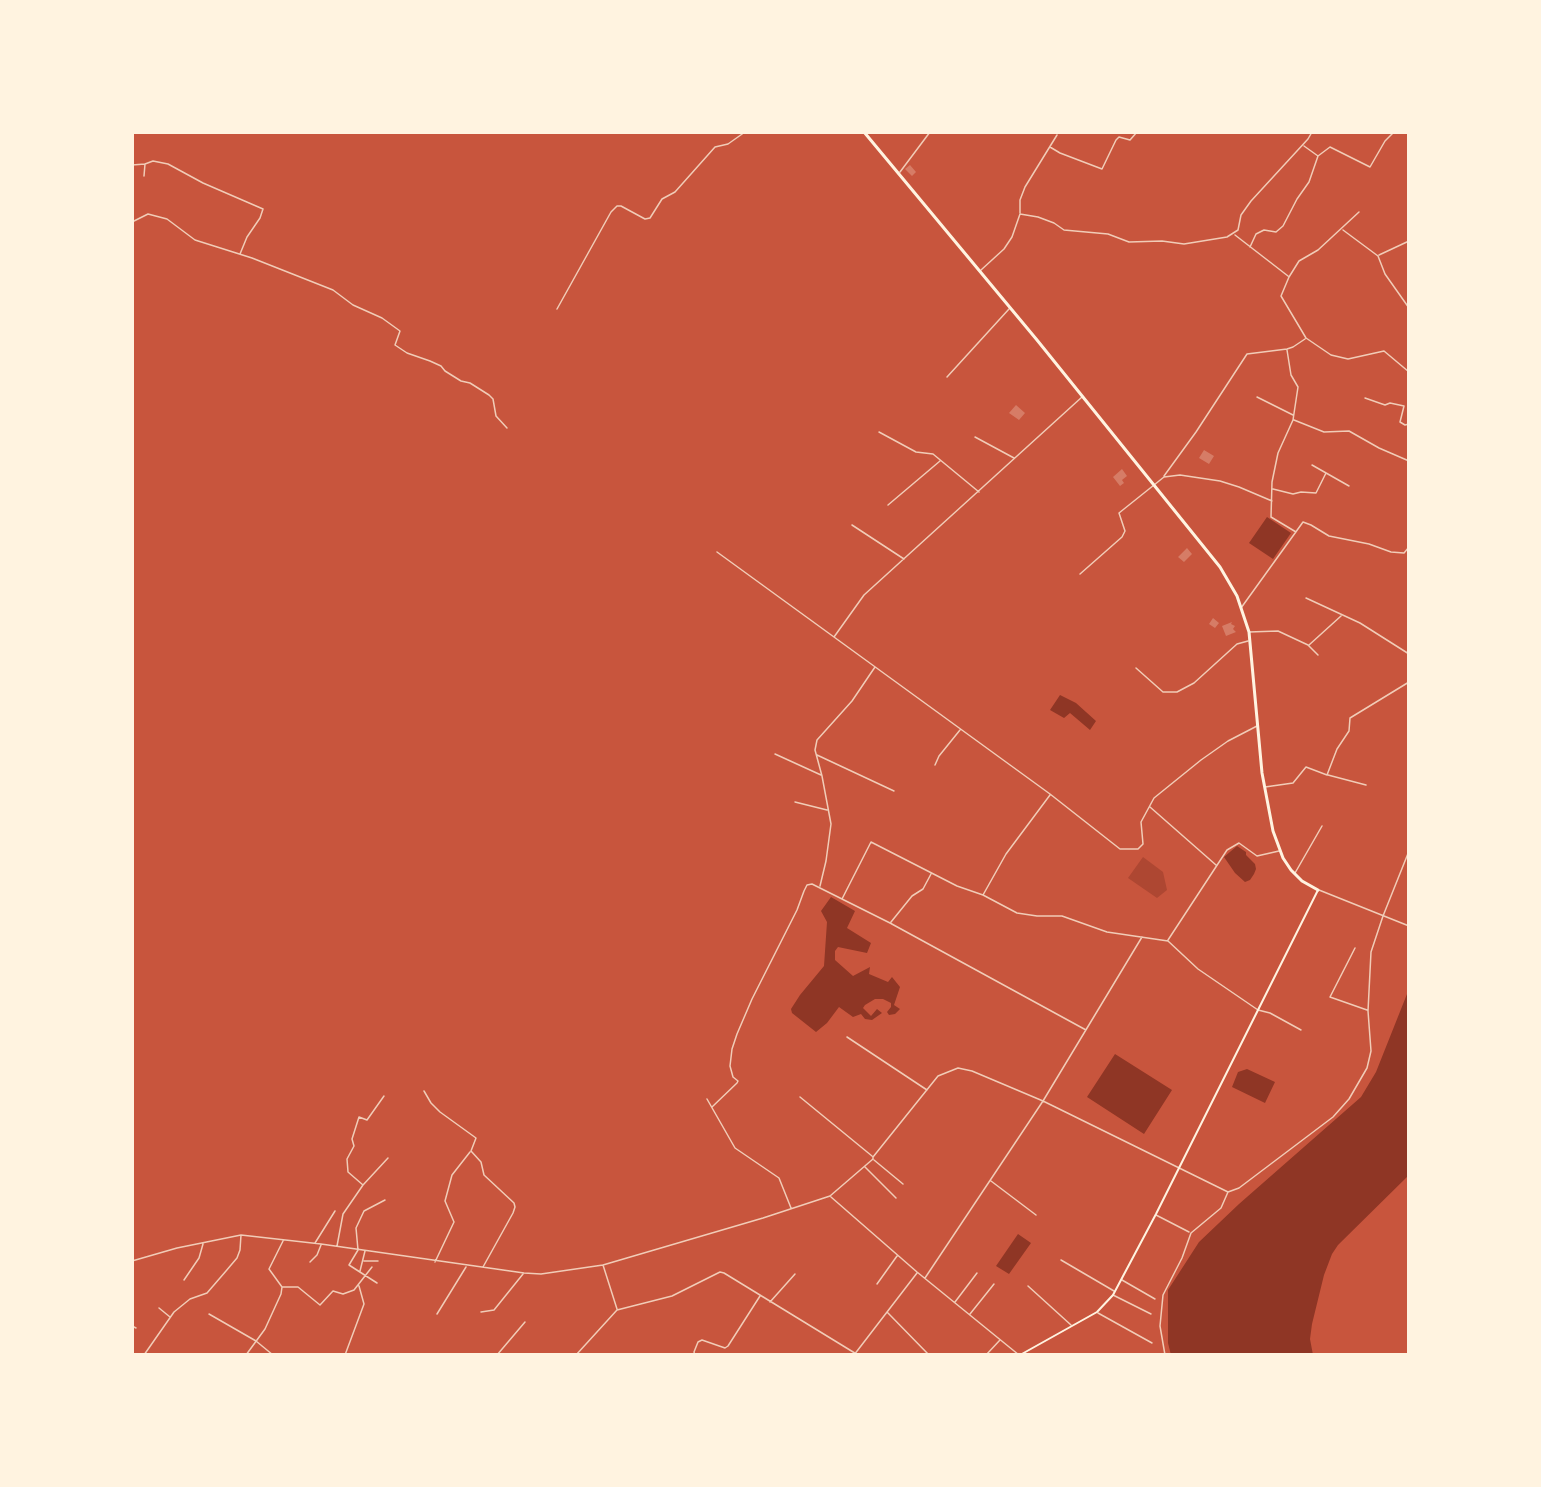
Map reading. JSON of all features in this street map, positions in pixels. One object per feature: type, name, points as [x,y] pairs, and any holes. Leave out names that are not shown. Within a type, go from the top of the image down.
[{"type":"main road","points":[[864,132],[1220,567],[1242,608],[1249,632],[1257,726],[1268,813],[1280,851],[1294,874],[1318,890],[1114,1293],[1097,1312],[1020,1355]]},
{"type":"street","points":[[557,309],[611,212],[617,206],[645,219],[650,218],[662,199],[675,192],[715,147],[728,144],[745,132]]},
{"type":"street","points":[[899,173],[930,132]]},
{"type":"street","points":[[1050,147],[1102,169],[1116,140],[1119,137],[1130,140],[1137,132]]},
{"type":"street","points":[[1020,214],[1038,217],[1064,230],[1108,234],[1129,242],[1162,241],[1185,244],[1227,237],[1238,230],[1241,215],[1251,201],[1303,146],[1312,132]]},
{"type":"street","points":[[1250,247],[1256,234],[1264,230],[1276,232],[1283,226],[1309,182],[1318,156],[1330,147],[1370,167],[1385,141],[1394,132]]},
{"type":"street","points":[[979,271],[1004,249],[1012,237],[1020,214],[1020,200],[1025,187],[1057,135]]},
{"type":"street","points":[[1303,146],[1318,156]]},
{"type":"street","points":[[132,165],[153,161],[168,164],[203,183],[262,209],[260,218],[247,237],[240,255]]},
{"type":"street","points":[[144,176],[145,164]]},
{"type":"street","points":[[1359,212],[1318,250],[1299,261],[1281,296],[1306,338],[1331,355],[1348,359],[1384,351],[1409,372]]},
{"type":"street","points":[[132,222],[148,214],[156,215],[167,219],[195,240],[333,290],[353,305],[391,323],[401,333],[395,345],[407,353],[441,366],[461,381],[470,383],[489,395],[493,399],[496,416],[507,429]]},
{"type":"street","points":[[1342,229],[1378,256],[1385,274],[1409,308]]},
{"type":"street","points":[[1234,234],[1289,277]]},
{"type":"street","points":[[1378,256],[1409,241]]},
{"type":"street","points":[[947,377],[1010,308]]},
{"type":"street","points":[[1080,574],[1122,537],[1125,531],[1119,513],[1164,477],[1247,354],[1287,349],[1306,338]]},
{"type":"street","points":[[1287,349],[1291,375],[1298,387],[1293,420],[1278,453],[1272,489],[1271,517],[1296,532]]},
{"type":"street","points":[[834,638],[864,595],[1083,397]]},
{"type":"street","points":[[1257,397],[1294,415]]},
{"type":"street","points":[[1365,398],[1385,405],[1390,403],[1404,406],[1400,422],[1405,425],[1409,424]]},
{"type":"street","points":[[1293,420],[1324,432],[1328,430],[1349,431],[1409,461]]},
{"type":"street","points":[[879,432],[916,452],[933,454],[979,492]]},
{"type":"street","points":[[975,437],[1016,459]]},
{"type":"street","points":[[888,506],[941,461]]},
{"type":"street","points":[[1312,465],[1349,486]]},
{"type":"street","points":[[1272,489],[1293,494],[1316,493],[1326,472]]},
{"type":"street","points":[[1164,477],[1180,475],[1220,481],[1239,486],[1272,501]]},
{"type":"street","points":[[1242,608],[1303,522],[1329,536],[1369,544],[1391,552],[1404,553],[1409,547]]},
{"type":"street","points":[[852,525],[905,559]]},
{"type":"street","points":[[717,552],[1050,794],[1120,849],[1138,849],[1143,844],[1141,822],[1154,798],[1228,741],[1257,726]]},
{"type":"street","points":[[1306,598],[1360,623],[1409,654]]},
{"type":"street","points":[[1308,645],[1342,616]]},
{"type":"street","points":[[1249,632],[1278,631],[1308,645],[1318,655]]},
{"type":"street","points":[[1136,668],[1163,692],[1177,692],[1194,683],[1237,644],[1250,641]]},
{"type":"street","points":[[819,887],[826,861],[831,824],[815,750],[817,740],[852,701],[875,667]]},
{"type":"street","points":[[1327,775],[1337,749],[1349,731],[1350,718],[1409,682]]},
{"type":"street","points":[[935,765],[939,756],[960,730]]},
{"type":"street","points":[[775,754],[822,776]]},
{"type":"street","points":[[816,755],[894,791]]},
{"type":"street","points":[[1264,787],[1293,783],[1306,767],[1366,785]]},
{"type":"street","points":[[983,895],[1006,854],[1050,794]]},
{"type":"street","points":[[795,802],[828,811]]},
{"type":"street","points":[[1149,807],[1216,865]]},
{"type":"street","points":[[1294,874],[1322,826]]},
{"type":"street","points":[[842,898],[871,842],[957,886],[983,895],[1017,913],[1062,916],[1107,932],[1168,941],[1198,969],[1258,1010],[1270,1013],[1301,1030]]},
{"type":"street","points":[[1168,941],[1227,850],[1236,844],[1257,856],[1280,851]]},
{"type":"street","points":[[1165,1355],[1160,1326],[1162,1295],[1182,1258],[1191,1233],[1221,1208],[1228,1192],[1239,1188],[1333,1117],[1349,1099],[1367,1068],[1371,1051],[1368,1011],[1371,952],[1409,851]]},
{"type":"street","points":[[890,923],[912,896],[923,888],[932,872]]},
{"type":"street","points":[[712,1107],[737,1083],[731,1072],[731,1055],[734,1044],[807,885],[812,884],[842,898],[1086,1029]]},
{"type":"street","points":[[1318,890],[1409,926]]},
{"type":"street","points":[[925,1278],[1043,1101],[1143,937]]},
{"type":"street","points":[[1355,948],[1330,998],[1368,1011]]},
{"type":"street","points":[[847,1037],[927,1090]]},
{"type":"street","points":[[132,1261],[177,1248],[241,1235],[524,1274],[603,1265],[830,1196],[865,1167],[938,1076],[958,1068],[972,1071],[1043,1101],[1228,1192]]},
{"type":"street","points":[[424,1090],[431,1103],[440,1112],[476,1138],[471,1151],[452,1175],[445,1201],[454,1222],[435,1262]]},
{"type":"street","points":[[363,1185],[348,1172],[347,1159],[354,1146],[352,1139],[359,1117],[367,1120],[384,1096]]},
{"type":"street","points":[[800,1097],[903,1184]]},
{"type":"street","points":[[706,1099],[735,1148],[778,1178],[791,1209]]},
{"type":"street","points":[[471,1151],[481,1162],[484,1175],[514,1203],[515,1207],[483,1268]]},
{"type":"street","points":[[337,1247],[343,1214],[363,1185],[388,1158]]},
{"type":"street","points":[[865,1167],[896,1198]]},
{"type":"street","points":[[990,1180],[1036,1215]]},
{"type":"street","points":[[830,1196],[917,1272],[1020,1355]]},
{"type":"street","points":[[377,1283],[349,1266],[358,1250],[356,1228],[364,1211],[385,1200]]},
{"type":"street","points":[[314,1244],[335,1211]]},
{"type":"street","points":[[1156,1214],[1191,1233]]},
{"type":"street","points":[[144,1355],[174,1311],[190,1299],[207,1293],[237,1258],[241,1235]]},
{"type":"street","points":[[282,1287],[269,1269],[283,1240]]},
{"type":"street","points":[[184,1280],[199,1258],[203,1242]]},
{"type":"street","points":[[310,1262],[317,1255],[321,1245]]},
{"type":"street","points":[[360,1272],[367,1251]]},
{"type":"street","points":[[877,1284],[898,1255]]},
{"type":"street","points":[[1061,1260],[1151,1314]]},
{"type":"street","points":[[364,1261],[378,1261]]},
{"type":"street","points":[[603,1265],[617,1310]]},
{"type":"street","points":[[437,1314],[466,1266]]},
{"type":"street","points":[[282,1287],[298,1287],[321,1305],[333,1291],[343,1294],[354,1290],[372,1267]]},
{"type":"street","points":[[576,1355],[617,1310],[672,1296],[720,1272],[724,1272],[854,1355],[858,1355]]},
{"type":"street","points":[[854,1355],[917,1272]]},
{"type":"street","points":[[955,1303],[977,1273]]},
{"type":"street","points":[[481,1312],[494,1310],[524,1274]]},
{"type":"street","points":[[770,1302],[795,1274]]},
{"type":"street","points":[[1121,1280],[1155,1299]]},
{"type":"street","points":[[970,1315],[994,1284]]},
{"type":"street","points":[[345,1355],[364,1304],[359,1286]]},
{"type":"street","points":[[1028,1286],[1072,1326]]},
{"type":"street","points":[[246,1355],[265,1329],[282,1287]]},
{"type":"street","points":[[695,1355],[694,1352],[702,1340],[725,1348],[728,1346],[760,1296]]},
{"type":"street","points":[[159,1308],[170,1317]]},
{"type":"street","points":[[1097,1312],[1152,1343]]},
{"type":"street","points":[[887,1313],[929,1355]]},
{"type":"street","points":[[209,1314],[256,1341],[273,1355]]},
{"type":"street","points":[[497,1355],[525,1322]]},
{"type":"street","points":[[132,1326],[136,1328]]},
{"type":"street","points":[[986,1355],[1000,1340]]},
{"type":"shaded area","points":[[1267,517],[1291,533],[1273,559],[1249,543]]},
{"type":"shaded area","points":[[1060,695],[1076,703],[1096,721],[1090,730],[1070,713],[1064,718],[1050,710]]},
{"type":"shaded area","points":[[1237,846],[1246,852],[1255,864],[1254,874],[1250,880],[1245,882],[1235,873],[1224,857]]},
{"type":"shaded area","points":[[1143,857],[1163,872],[1167,890],[1157,898],[1128,878]]},
{"type":"shaded area","points":[[831,897],[855,911],[847,928],[871,943],[867,953],[838,947],[835,951],[835,960],[853,976],[870,967],[869,974],[888,982],[892,977],[900,987],[894,1005],[900,1009],[895,1014],[889,1015],[887,1012],[891,1003],[883,999],[875,999],[863,1008],[871,1016],[877,1009],[882,1013],[872,1020],[865,1019],[861,1014],[853,1017],[839,1007],[827,1023],[816,1032],[792,1013],[791,1009],[824,966],[827,922],[821,911]]},
{"type":"shaded area","points":[[1409,989],[1409,1175],[1338,1245],[1332,1254],[1324,1275],[1312,1324],[1310,1339],[1313,1355],[1171,1355],[1168,1343],[1168,1290],[1199,1242],[1361,1097],[1376,1072]]},
{"type":"shaded area","points":[[1115,1054],[1172,1090],[1144,1134],[1087,1097]]},
{"type":"shaded area","points":[[1247,1069],[1275,1082],[1265,1103],[1232,1087],[1238,1072]]},
{"type":"shaded area","points":[[1018,1234],[1031,1243],[1009,1274],[996,1266]]},
{"type":"building","points":[[910,165],[916,172],[912,176],[905,169]]},
{"type":"building","points":[[1016,405],[1025,413],[1019,420],[1009,413]]},
{"type":"building","points":[[1204,450],[1214,456],[1209,464],[1199,458]]},
{"type":"building","points":[[1122,469],[1127,476],[1122,480],[1124,483],[1120,486],[1113,477]]},
{"type":"building","points":[[1187,548],[1192,554],[1184,562],[1178,557]]},
{"type":"building","points":[[1213,618],[1219,623],[1215,628],[1209,624]]},
{"type":"building","points":[[1232,622],[1236,632],[1226,636],[1222,626]]}]
